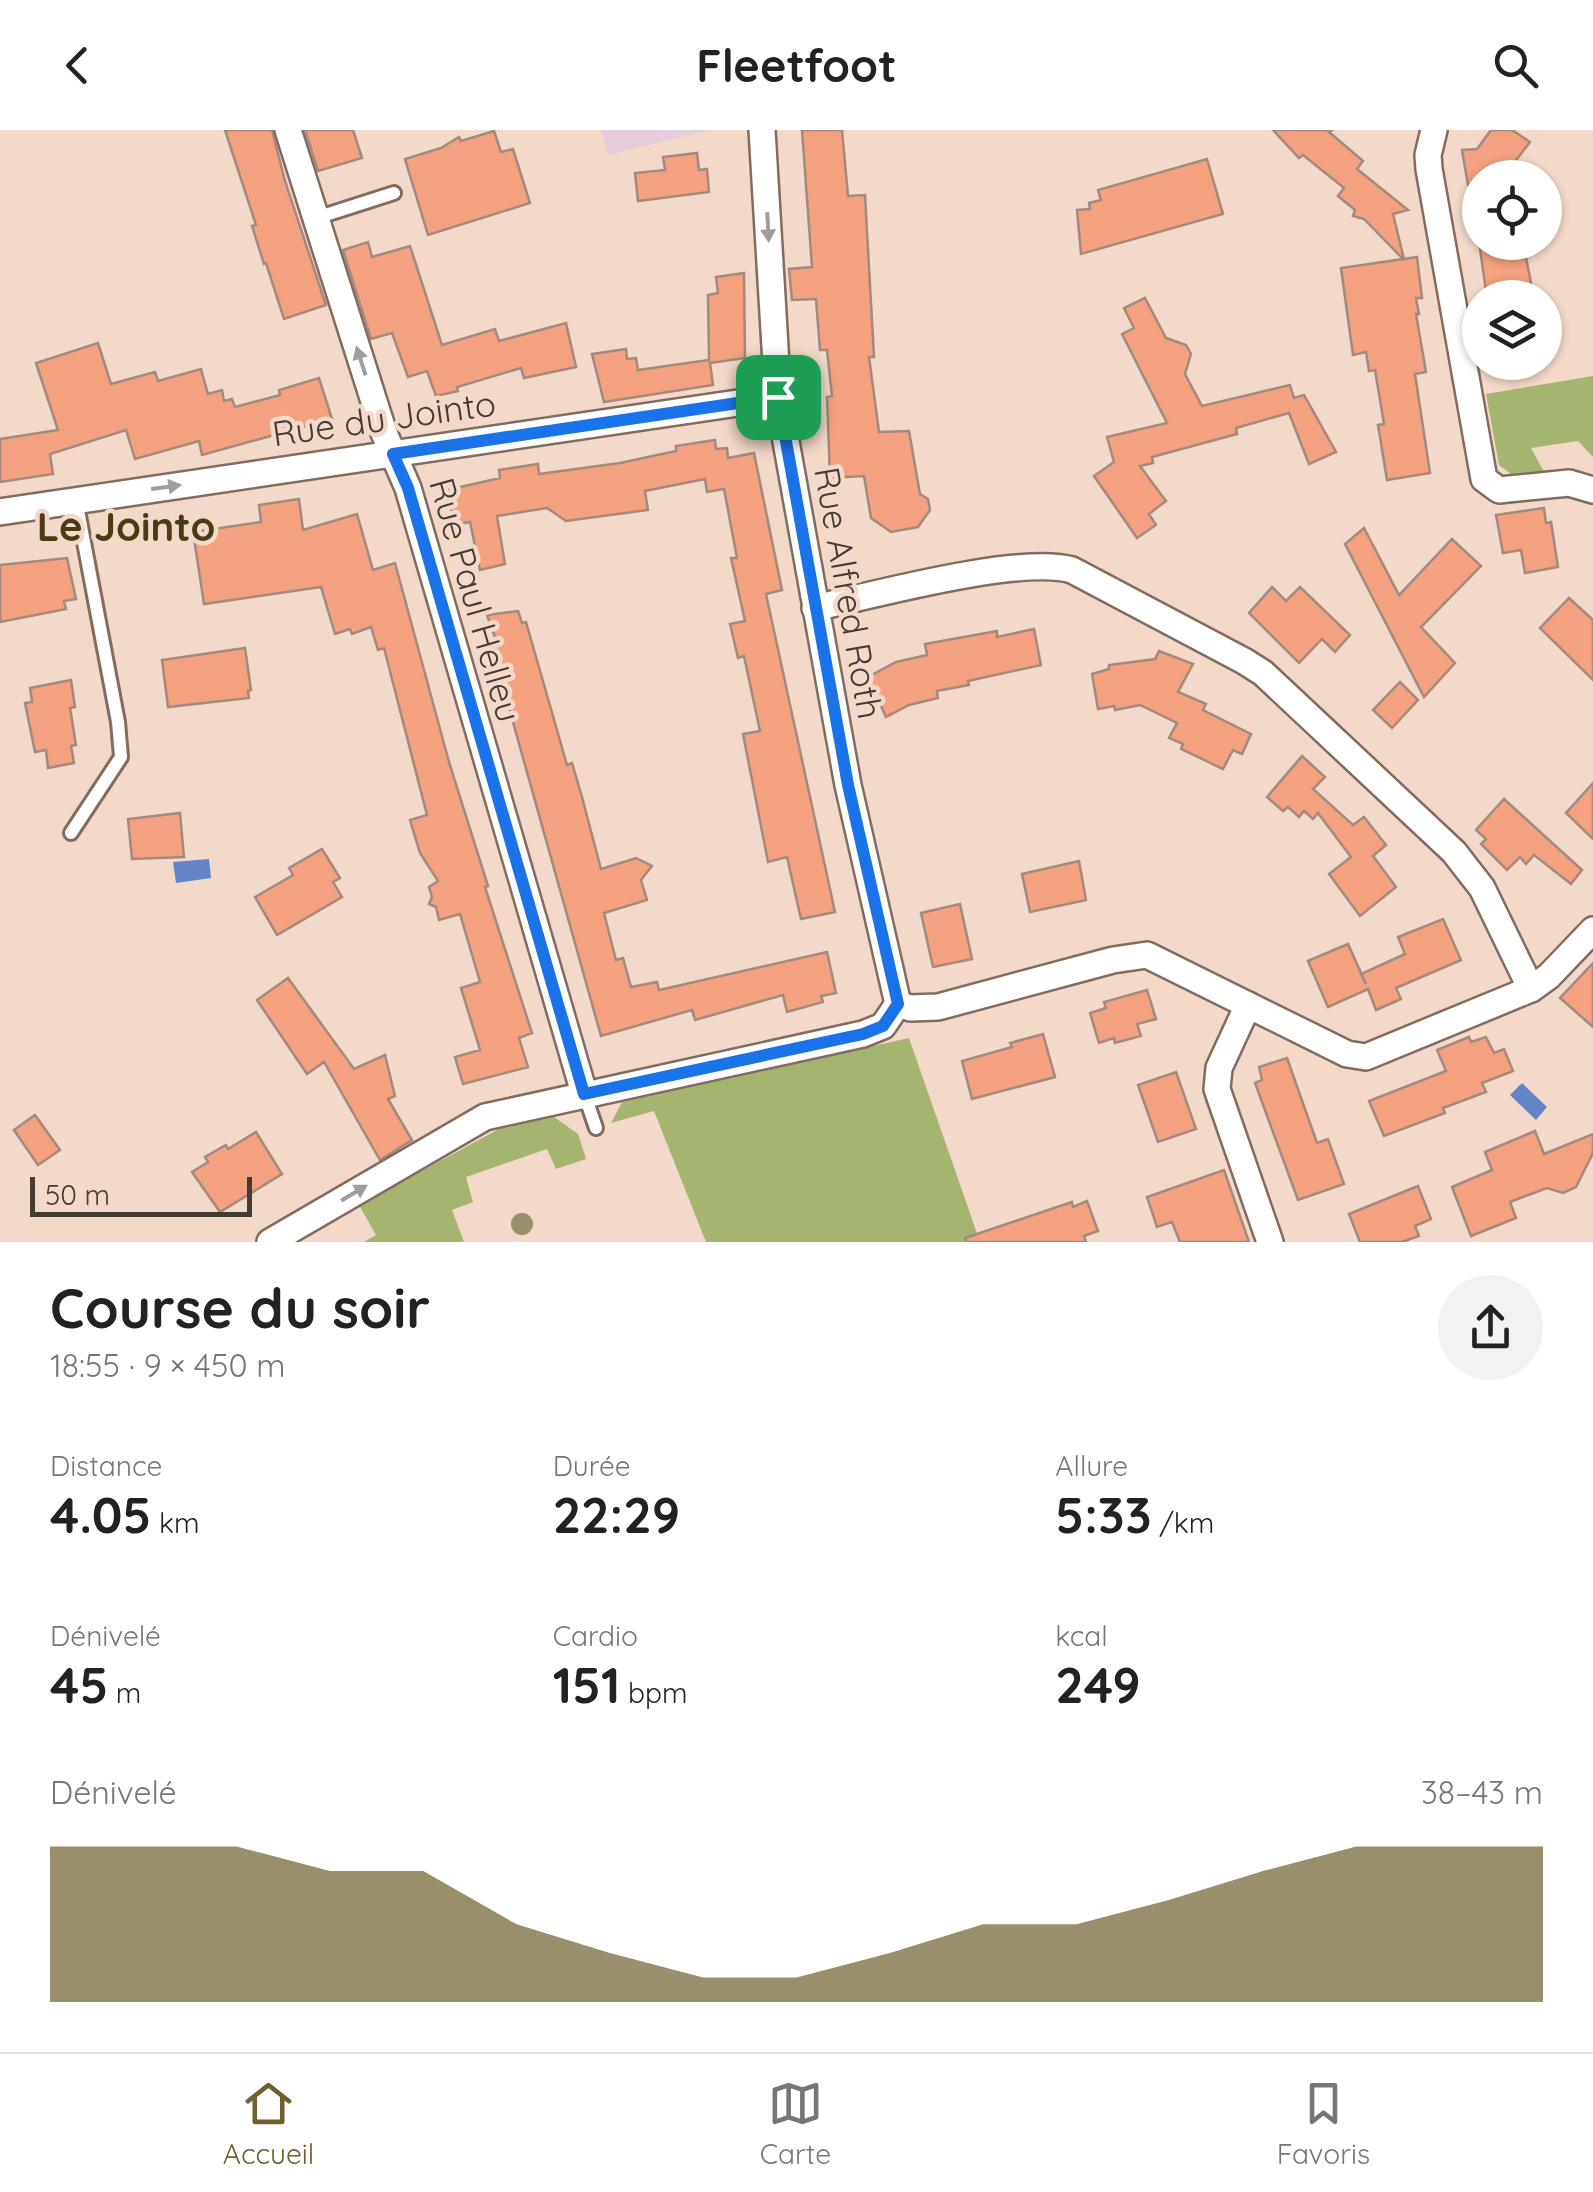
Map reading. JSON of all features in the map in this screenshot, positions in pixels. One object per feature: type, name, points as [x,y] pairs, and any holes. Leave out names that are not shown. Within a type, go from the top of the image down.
[{"type":"street","name":"Rue Paul Helleu","points":[[288,130],[393,454],[408,488],[584,1094]]},
{"type":"street","name":"Rue Alfred Roth","points":[[762,130],[778,397],[848,785],[898,1004]]},
{"type":"street","points":[[1434,130],[1429,168],[1484,478],[1498,490],[1569,483],[1593,490]]},
{"type":"street","name":"Rue du Jointo","points":[[0,512],[778,397]]},
{"type":"street","points":[[816,608],[1001,571],[1062,567],[1244,661],[1276,686],[1454,852],[1482,888],[1531,989]]},
{"type":"street","points":[[270,1242],[485,1117],[863,1034],[883,1026],[898,1004],[910,1008],[938,1006],[1113,960],[1148,955],[1347,1054],[1366,1057],[1531,989],[1593,930]]},
{"type":"street","points":[[1248,1005],[1219,1068],[1216,1088],[1270,1242]]},
{"type":"lane","points":[[316,218],[394,193]]},
{"type":"lane","points":[[72,833],[121,757],[118,722],[76,500]]},
{"type":"lane","points":[[584,1094],[596,1128]]},
{"type":"shaded area","points":[[601,130],[712,130],[608,155]]},
{"type":"green space","points":[[1593,376],[1593,457],[1578,441],[1531,448],[1544,472],[1511,474],[1499,465],[1486,394]]},
{"type":"green space","points":[[909,1038],[980,1242],[706,1242],[654,1111],[611,1123],[622,1102]]},
{"type":"green space","points":[[554,1117],[578,1134],[586,1159],[556,1169],[547,1149],[466,1177],[473,1202],[452,1210],[464,1242],[364,1242],[376,1235],[359,1205],[499,1129]]},
{"type":"water","points":[[209,859],[211,878],[176,883],[173,862]]},
{"type":"water","points":[[1522,1083],[1547,1107],[1536,1120],[1510,1095]]},
{"type":"building","points":[[225,130],[272,130],[326,305],[284,319]]},
{"type":"building","points":[[305,130],[353,130],[362,158],[318,171]]},
{"type":"building","points":[[802,130],[842,130],[848,196],[865,195],[874,357],[869,357],[879,432],[909,431],[920,494],[928,499],[930,510],[918,527],[891,532],[871,518],[864,476],[830,478],[827,397],[832,396],[827,350],[820,350],[816,299],[792,300],[789,269],[812,267]]},
{"type":"building","points":[[1273,130],[1332,130],[1329,132],[1363,161],[1357,169],[1408,210],[1393,214],[1404,259],[1417,257],[1422,298],[1416,298],[1416,314],[1426,372],[1415,374],[1430,473],[1387,480],[1378,425],[1384,424],[1375,370],[1369,371],[1366,352],[1353,355],[1341,268],[1403,259],[1364,219],[1353,216],[1355,210],[1338,196],[1344,188],[1303,155],[1299,158]]},
{"type":"building","points":[[1491,130],[1512,130],[1530,142],[1516,160],[1464,160],[1462,150],[1477,149]]},
{"type":"building","points":[[494,131],[501,152],[513,149],[530,203],[428,235],[405,159],[441,148],[459,137],[461,141]]},
{"type":"building","points":[[697,153],[699,170],[707,169],[709,192],[638,201],[635,173],[665,170],[663,157]]},
{"type":"building","points":[[1207,159],[1223,214],[1081,254],[1077,210],[1090,209],[1089,203],[1101,200],[1098,190]]},
{"type":"building","points":[[368,242],[372,257],[410,246],[442,345],[495,329],[499,341],[566,323],[576,367],[524,378],[521,368],[436,396],[427,371],[408,377],[392,333],[371,339],[343,250]]},
{"type":"building","points":[[1482,260],[1527,260],[1530,280],[1484,280]]},
{"type":"building","points":[[744,273],[745,358],[710,363],[713,385],[604,402],[592,354],[626,349],[627,359],[636,358],[638,370],[709,360],[708,295],[718,293],[716,277]]},
{"type":"building","points":[[1145,298],[1166,338],[1186,345],[1191,354],[1185,374],[1202,406],[1290,385],[1294,398],[1304,395],[1336,452],[1309,464],[1289,413],[1236,428],[1237,434],[1152,457],[1153,463],[1140,466],[1166,501],[1149,514],[1156,525],[1137,538],[1094,476],[1114,462],[1107,437],[1167,423],[1122,334],[1134,328],[1124,308]]},
{"type":"building","points":[[98,343],[111,384],[155,372],[158,381],[201,369],[208,394],[222,390],[224,401],[232,399],[235,407],[280,395],[279,390],[319,378],[332,419],[202,455],[199,441],[135,459],[126,430],[50,454],[53,474],[0,482],[0,439],[58,430],[36,363]]},
{"type":"building","points":[[715,440],[716,449],[727,448],[728,458],[754,453],[782,590],[766,594],[835,912],[801,919],[787,857],[768,862],[743,734],[760,731],[744,656],[738,658],[730,624],[745,621],[731,558],[737,558],[724,489],[707,492],[705,479],[645,491],[648,510],[566,521],[547,508],[497,516],[505,564],[480,570],[470,522],[454,525],[447,490],[500,478],[499,470],[538,464],[539,474],[620,463],[676,451],[676,446]]},
{"type":"building","points":[[299,499],[303,530],[357,514],[373,570],[395,563],[449,762],[488,886],[485,887],[532,1033],[519,1038],[528,1067],[463,1084],[455,1057],[480,1050],[461,988],[480,982],[460,914],[439,920],[436,907],[429,904],[429,887],[438,881],[420,853],[410,820],[427,815],[384,648],[378,650],[371,627],[352,634],[350,629],[335,634],[321,587],[204,604],[193,532],[261,522],[259,505]]},
{"type":"building","points":[[1544,508],[1546,523],[1551,522],[1558,567],[1525,573],[1521,550],[1503,553],[1496,515]]},
{"type":"building","points":[[1364,528],[1399,595],[1452,539],[1481,566],[1421,627],[1455,663],[1424,697],[1345,544]]},
{"type":"building","points":[[67,558],[76,599],[64,601],[66,609],[0,622],[0,565]]},
{"type":"building","points":[[1272,587],[1286,601],[1300,587],[1350,635],[1335,652],[1322,639],[1299,663],[1249,613]]},
{"type":"building","points":[[1569,598],[1593,620],[1593,680],[1540,628]]},
{"type":"building","points":[[518,611],[522,623],[526,622],[567,765],[572,763],[601,869],[636,858],[652,866],[641,880],[647,900],[604,913],[616,960],[623,958],[631,987],[657,982],[659,990],[827,952],[836,993],[821,996],[823,1002],[787,1012],[783,995],[695,1020],[692,1010],[601,1036],[493,651],[497,643],[487,615]]},
{"type":"building","points":[[1034,629],[1041,665],[937,691],[938,698],[909,705],[886,717],[868,677],[896,662],[927,655],[925,644],[997,631],[997,637]]},
{"type":"building","points":[[245,648],[249,698],[168,707],[162,660]]},
{"type":"building","points":[[1159,651],[1193,664],[1178,692],[1206,704],[1203,710],[1251,734],[1242,754],[1233,750],[1223,769],[1181,749],[1183,744],[1169,738],[1177,723],[1140,705],[1098,709],[1092,674],[1109,669],[1109,665],[1155,659]]},
{"type":"building","points":[[71,680],[75,707],[70,708],[76,745],[71,746],[74,763],[48,768],[46,750],[35,752],[25,703],[32,702],[30,688]]},
{"type":"building","points":[[1400,682],[1418,700],[1392,728],[1373,710]]},
{"type":"building","points":[[1302,756],[1325,777],[1313,789],[1353,825],[1364,817],[1386,845],[1373,856],[1396,887],[1360,916],[1329,874],[1351,857],[1318,813],[1313,819],[1304,811],[1299,817],[1288,807],[1283,811],[1267,797]]},
{"type":"building","points":[[1593,783],[1593,839],[1566,813]]},
{"type":"building","points":[[1504,799],[1582,870],[1571,884],[1534,855],[1526,864],[1520,857],[1507,870],[1481,844],[1486,839],[1476,830]]},
{"type":"building","points":[[180,813],[184,857],[132,859],[128,819]]},
{"type":"building","points":[[322,849],[340,878],[333,882],[342,897],[277,935],[255,897],[293,875],[289,868]]},
{"type":"building","points":[[1079,861],[1086,900],[1030,912],[1022,874]]},
{"type":"building","points":[[960,904],[972,959],[933,967],[921,913]]},
{"type":"building","points":[[1443,919],[1461,960],[1396,988],[1401,999],[1376,1010],[1368,989],[1328,1007],[1308,961],[1348,944],[1361,974],[1405,954],[1398,937]]},
{"type":"building","points":[[1593,963],[1593,1027],[1560,998]]},
{"type":"building","points":[[288,978],[354,1069],[385,1055],[395,1096],[388,1099],[412,1140],[380,1160],[324,1062],[307,1074],[257,1000]]},
{"type":"building","points":[[1147,990],[1156,1019],[1137,1024],[1141,1036],[1099,1043],[1090,1013],[1106,1008],[1104,1002]]},
{"type":"building","points":[[1043,1034],[1055,1077],[972,1099],[962,1061]]},
{"type":"building","points":[[1469,1037],[1471,1042],[1486,1037],[1494,1053],[1504,1049],[1513,1071],[1482,1083],[1486,1092],[1443,1108],[1445,1113],[1384,1136],[1369,1101],[1446,1071],[1437,1050]]},
{"type":"building","points":[[1287,1058],[1317,1143],[1328,1139],[1344,1184],[1298,1200],[1255,1083],[1262,1080],[1259,1067]]},
{"type":"building","points":[[1176,1072],[1196,1129],[1158,1142],[1138,1085]]},
{"type":"building","points":[[35,1115],[60,1150],[38,1165],[14,1130]]},
{"type":"building","points":[[1535,1131],[1544,1154],[1593,1134],[1593,1153],[1576,1187],[1563,1193],[1547,1188],[1510,1202],[1516,1218],[1471,1236],[1452,1187],[1492,1170],[1485,1152]]},
{"type":"building","points":[[256,1132],[282,1174],[220,1212],[192,1172],[208,1162],[205,1157]]},
{"type":"building","points":[[1224,1170],[1249,1242],[1180,1242],[1172,1222],[1157,1227],[1147,1197]]},
{"type":"building","points":[[1418,1186],[1431,1219],[1415,1226],[1419,1236],[1402,1242],[1360,1242],[1349,1214]]},
{"type":"building","points":[[1087,1201],[1098,1231],[1084,1236],[1086,1242],[966,1242],[965,1238],[1072,1202],[1073,1207]]},
{"type":"district","name":"Le Jointo","points":[[126,527]]},
{"type":"route","points":[[778,397],[848,785],[898,1004],[883,1026],[863,1034],[584,1094],[408,488],[393,454],[778,397]]}]
